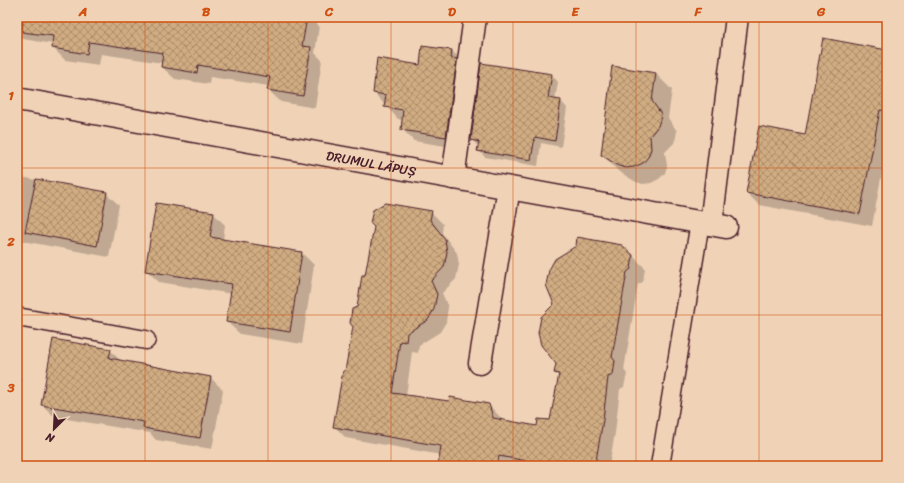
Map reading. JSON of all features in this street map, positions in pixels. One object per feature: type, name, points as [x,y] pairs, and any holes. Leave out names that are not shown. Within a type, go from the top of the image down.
[{"type":"street","points":[[453,178],[475,17]]},
{"type":"street","points":[[712,224],[737,17]]},
{"type":"street","name":"DRUMUL LĂPUȘ","points":[[17,99],[712,224]]},
{"type":"street","points":[[480,363],[509,188]]},
{"type":"lane","points":[[660,466],[712,224]]},
{"type":"lane","points":[[17,318],[146,340]]},
{"type":"water","points":[[17,377],[21,378],[18,404],[17,404]]},
{"type":"building","points":[[23,17],[307,17],[302,46],[311,47],[303,96],[267,90],[270,77],[198,65],[197,73],[161,67],[163,53],[89,42],[87,54],[52,48],[53,36],[22,32]]},
{"type":"building","points":[[823,38],[887,50],[887,111],[880,110],[860,214],[746,193],[759,126],[805,135]]},
{"type":"building","points":[[422,46],[452,50],[451,58],[457,59],[446,137],[401,130],[403,110],[384,107],[386,95],[373,93],[377,58],[420,65]]},
{"type":"building","points":[[481,63],[552,74],[548,98],[561,100],[555,141],[535,137],[531,160],[477,151],[479,142],[471,140]]},
{"type":"building","points":[[612,66],[656,73],[652,101],[661,114],[660,120],[658,126],[650,136],[651,149],[648,157],[643,163],[634,167],[626,168],[619,166],[601,155]]},
{"type":"building","points":[[36,179],[107,192],[97,246],[25,232]]},
{"type":"building","points":[[156,203],[214,212],[210,237],[302,252],[290,332],[226,322],[232,284],[145,271]]},
{"type":"building","points":[[385,203],[432,211],[430,220],[445,239],[447,252],[444,267],[431,281],[437,294],[434,309],[428,320],[407,333],[406,342],[400,341],[392,393],[449,401],[450,397],[489,404],[493,418],[537,426],[538,419],[550,420],[559,374],[554,373],[556,364],[541,345],[538,333],[541,317],[554,304],[546,285],[549,270],[555,259],[576,246],[577,237],[622,245],[633,255],[631,269],[627,272],[612,357],[615,361],[613,375],[608,377],[603,420],[595,466],[554,466],[499,456],[497,466],[438,466],[441,446],[333,427],[353,327],[350,323],[352,309],[357,307],[362,275],[365,275],[374,227],[370,223],[373,210]]},
{"type":"building","points":[[53,339],[111,349],[109,358],[211,377],[200,438],[143,428],[144,422],[41,405]]}]
